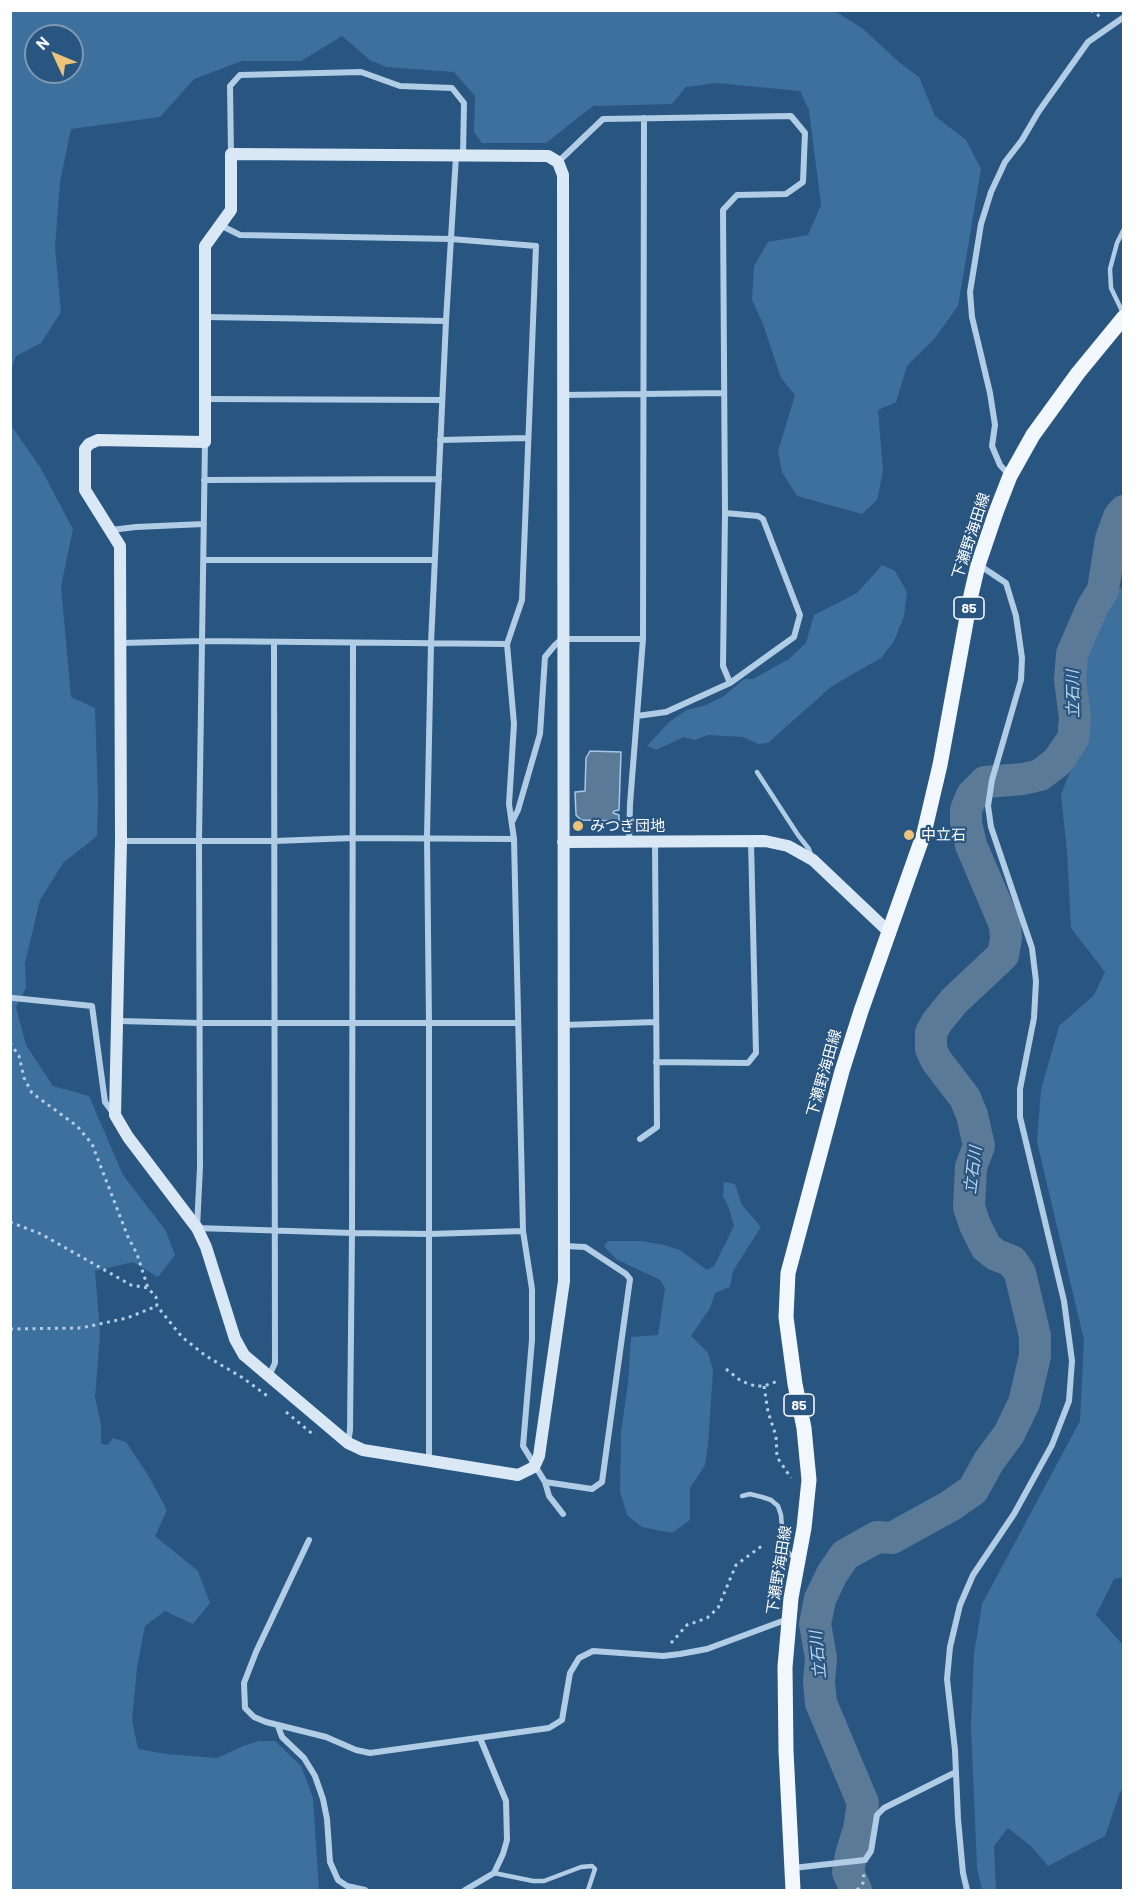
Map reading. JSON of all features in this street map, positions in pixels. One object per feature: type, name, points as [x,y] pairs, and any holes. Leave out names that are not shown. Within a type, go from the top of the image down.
[{"type":"main road","name":"下瀬野海田線","points":[[793,1890],[785,1667],[791,1598],[804,1528],[809,1480],[804,1428],[786,1317],[788,1273],[842,1071],[924,833],[940,765],[978,565],[996,512],[1010,476],[1033,435],[1124,316]]},
{"type":"street","points":[[1010,476],[1000,465],[992,446],[995,425],[972,317],[970,292],[981,224],[991,192],[1005,162],[1022,140],[1039,111],[1088,42],[1124,17]]},
{"type":"street","points":[[197,1228],[200,1167],[199,841],[204,560],[205,246],[231,210],[230,86],[240,75],[361,72],[400,86],[452,88],[464,103],[451,239],[442,400],[431,643],[427,837],[429,1461]]},
{"type":"street","points":[[558,162],[603,119],[791,116],[805,133],[803,182],[786,194],[737,195],[723,210],[725,513],[723,666],[730,682]]},
{"type":"street","points":[[628,842],[643,639],[644,118]]},
{"type":"street","points":[[13,998],[92,1006],[105,1102],[128,1137],[197,1228],[206,1247],[236,1339],[244,1355],[348,1443],[363,1450],[518,1475],[534,1467],[539,1456],[564,1281],[563,175],[558,162],[548,156],[231,154]]},
{"type":"street","points":[[220,225],[240,235],[451,239],[536,246],[522,600],[507,644],[514,724],[509,804],[514,839],[523,1231],[532,1289],[532,1340],[523,1446],[545,1482],[549,1496],[563,1514]]},
{"type":"street","points":[[205,317],[446,321]]},
{"type":"street","points":[[562,395],[724,393]]},
{"type":"street","points":[[205,399],[442,400]]},
{"type":"street","points":[[440,440],[528,438]]},
{"type":"street","points":[[115,1115],[121,841],[120,546],[85,490],[85,449],[89,444],[98,440],[205,442]]},
{"type":"street","points":[[204,480],[439,479]]},
{"type":"street","points":[[637,716],[666,712],[730,682],[794,637],[800,615],[763,519],[758,516],[725,513]]},
{"type":"street","points":[[111,530],[204,524]]},
{"type":"street","points":[[204,560],[434,560]]},
{"type":"street","points":[[967,1890],[963,1873],[947,1679],[950,1647],[960,1605],[973,1575],[1014,1514],[1052,1445],[1069,1401],[1072,1361],[1064,1301],[1020,1117],[1020,1089],[1034,1018],[1036,981],[1032,948],[990,827],[988,806],[992,780],[1021,680],[1022,658],[1016,616],[1006,583],[978,565]]},
{"type":"street","points":[[512,823],[518,810],[540,734],[545,657],[562,639],[643,639]]},
{"type":"street","points":[[269,1376],[275,1363],[276,1232],[274,642]]},
{"type":"street","points":[[121,643],[507,644]]},
{"type":"street","points":[[348,1443],[352,1233],[353,643]]},
{"type":"street","points":[[121,841],[275,841],[427,837],[514,839]]},
{"type":"street","points":[[640,1139],[657,1127],[655,841]]},
{"type":"street","points":[[563,842],[765,841],[788,846],[813,860],[890,933]]},
{"type":"street","points":[[656,1062],[748,1063],[756,1053],[751,842]]},
{"type":"street","points":[[118,1021],[518,1023]]},
{"type":"street","points":[[564,1025],[656,1022]]},
{"type":"street","points":[[197,1228],[276,1232],[430,1234],[523,1231]]},
{"type":"street","points":[[545,1482],[592,1489],[602,1482],[630,1279],[585,1247],[564,1246]]},
{"type":"street","points":[[309,1540],[256,1652],[244,1683],[245,1708],[254,1717],[278,1726],[326,1737],[356,1750],[370,1753],[549,1728],[562,1720],[570,1673],[579,1658],[593,1651],[666,1656],[707,1649],[789,1619]]},
{"type":"street","points":[[278,1726],[282,1737],[304,1758],[315,1776],[327,1819],[330,1862],[338,1880],[347,1886],[365,1890]]},
{"type":"street","points":[[465,1890],[494,1873],[507,1840],[507,1801],[480,1738]]},
{"type":"street","points":[[792,1868],[865,1860],[871,1851],[877,1815],[885,1808],[956,1772]]},
{"type":"lane","points":[[1124,229],[1117,243],[1110,269],[1111,288],[1124,316]]},
{"type":"lane","points":[[757,772],[809,849],[813,860]]},
{"type":"lane","points":[[742,1496],[750,1494],[762,1497],[778,1506],[783,1540],[788,1551],[798,1562]]},
{"type":"lane","points":[[494,1873],[544,1881],[581,1867],[592,1866],[595,1869],[588,1890]]},
{"type":"path","points":[[10,1043],[19,1056],[24,1078],[32,1093],[77,1126],[92,1143],[128,1237],[137,1254],[148,1288],[156,1297],[157,1306],[182,1338],[275,1402]]},
{"type":"path","points":[[10,1222],[41,1234],[131,1285],[148,1288]]},
{"type":"path","points":[[10,1329],[81,1328],[127,1318],[157,1306]]},
{"type":"path","points":[[726,1369],[741,1381],[755,1386],[764,1386],[794,1377]]},
{"type":"path","points":[[764,1386],[768,1412],[776,1436],[777,1457],[791,1478]]},
{"type":"path","points":[[282,1408],[318,1438]]},
{"type":"path","points":[[666,1656],[673,1640],[687,1625],[707,1618],[718,1608],[736,1565],[763,1545]]},
{"type":"path","points":[[856,1890],[862,1883],[862,1874],[867,1866],[865,1860]]},
{"type":"shaded area","points":[[11,10],[835,11],[863,29],[919,77],[935,116],[966,140],[981,169],[958,306],[935,338],[907,366],[896,402],[878,410],[883,471],[877,500],[862,514],[797,496],[782,472],[778,451],[795,395],[781,378],[763,324],[752,300],[754,266],[768,242],[808,235],[821,205],[809,110],[800,91],[717,83],[686,87],[672,104],[593,106],[546,143],[482,143],[474,132],[475,96],[454,72],[386,67],[370,60],[342,36],[301,61],[242,61],[194,79],[160,117],[71,129],[60,182],[55,247],[61,312],[41,343],[16,356],[11,370]]},
{"type":"shaded area","points":[[10,424],[40,467],[73,529],[61,586],[71,697],[95,708],[98,799],[97,836],[63,863],[40,900],[25,963],[26,988],[16,1007],[26,1045],[53,1086],[89,1096],[123,1175],[166,1231],[175,1255],[158,1277],[133,1262],[95,1271],[100,1334],[95,1397],[101,1424],[101,1444],[108,1445],[113,1438],[126,1442],[148,1475],[167,1510],[155,1536],[198,1571],[210,1603],[193,1624],[165,1611],[145,1626],[137,1668],[132,1720],[138,1749],[217,1758],[259,1741],[275,1741],[301,1766],[313,1798],[319,1890],[11,1890]]},
{"type":"shaded area","points":[[882,565],[895,571],[907,592],[904,616],[894,641],[881,658],[832,686],[768,743],[758,744],[743,737],[708,735],[695,740],[684,737],[656,750],[647,746],[669,722],[687,710],[706,705],[724,696],[744,679],[753,679],[789,659],[806,643],[814,615],[857,593]]},
{"type":"shaded area","points":[[1123,586],[1124,1577],[1114,1579],[1096,1615],[1123,1645],[1123,1790],[1120,1792],[1105,1836],[1048,1866],[1031,1846],[1008,1828],[994,1846],[996,1890],[982,1890],[977,1868],[971,1726],[974,1654],[982,1604],[1080,1421],[1084,1340],[1037,1142],[1041,1090],[1059,1026],[1094,995],[1105,972],[1071,928],[1061,795],[1082,741],[1087,640],[1103,599]]},
{"type":"shaded area","points":[[590,751],[621,752],[619,810],[613,813],[619,815],[619,821],[581,820],[576,815],[575,792],[585,791],[586,758]]},
{"type":"shaded area","points":[[724,1182],[735,1184],[742,1205],[761,1227],[733,1271],[730,1287],[715,1293],[710,1308],[691,1336],[708,1353],[713,1370],[708,1445],[705,1465],[690,1488],[690,1520],[672,1533],[642,1527],[627,1515],[620,1491],[621,1432],[628,1384],[631,1337],[658,1335],[665,1288],[660,1280],[616,1259],[604,1246],[608,1241],[641,1241],[664,1245],[680,1250],[707,1270],[714,1266],[734,1226],[723,1196]]},
{"type":"waterway","name":"立石川","points":[[856,1890],[848,1872],[863,1803],[821,1703],[819,1682],[821,1658],[815,1624],[820,1599],[832,1574],[845,1555],[877,1537],[892,1538],[950,1506],[973,1490],[989,1461],[1009,1434],[1024,1403],[1035,1356],[1035,1336],[1020,1273],[1012,1261],[996,1255],[986,1247],[969,1207],[971,1167],[979,1146],[972,1115],[965,1098],[936,1060],[931,1049],[931,1033],[937,1022],[954,1001],[1003,955],[1006,938],[1005,925],[971,845],[966,823],[966,810],[972,795],[985,782],[1023,779],[1040,775],[1057,762],[1073,739],[1075,718],[1070,680],[1072,654],[1092,608],[1103,590],[1111,539],[1119,517],[1124,511]]},
{"type":"place","name":"みつぎ団地","points":[[578,826]]},
{"type":"place","name":"中立石","points":[[909,835]]}]
